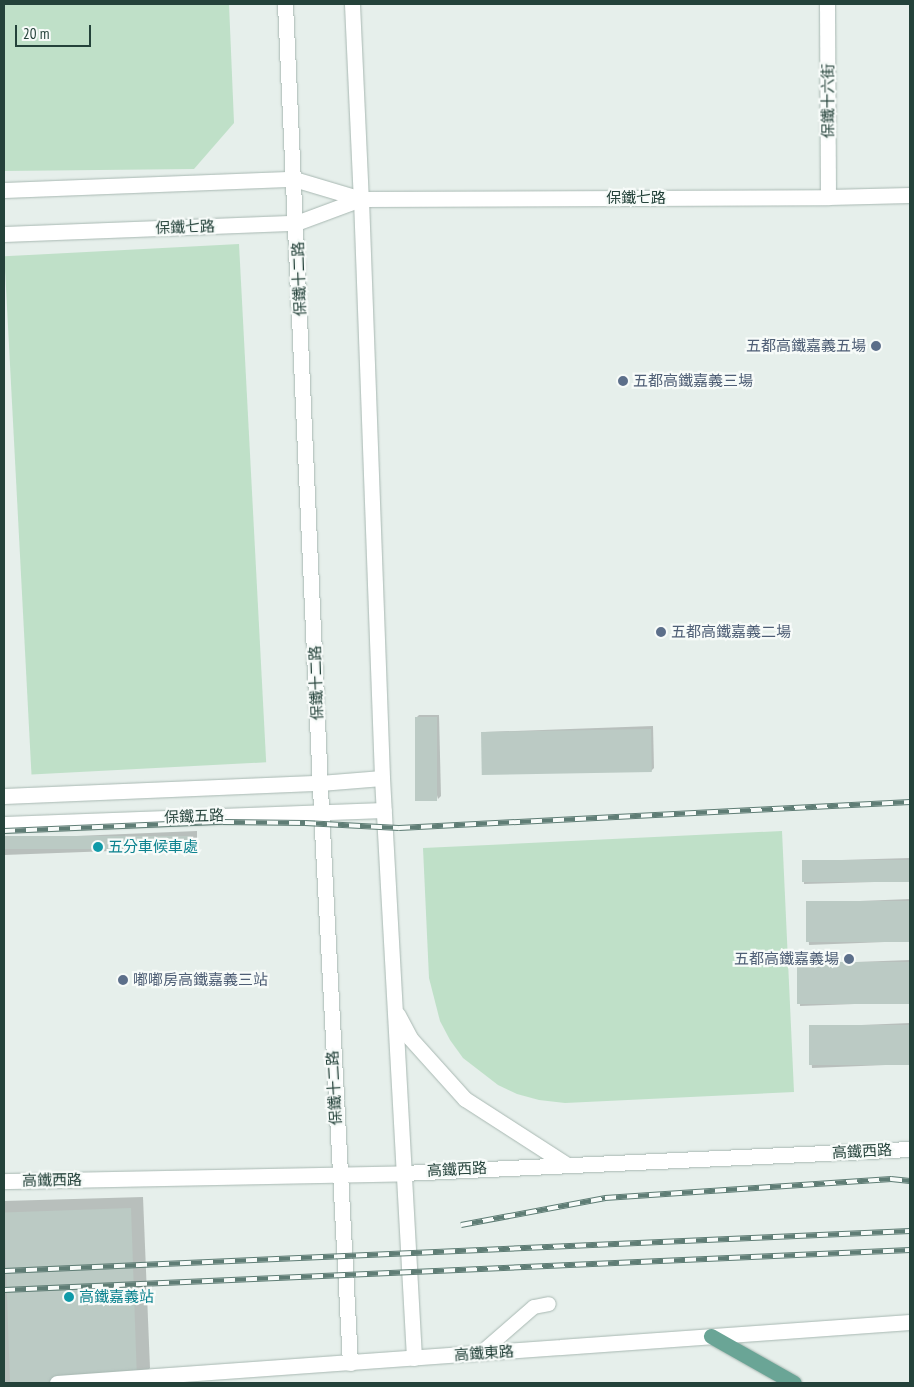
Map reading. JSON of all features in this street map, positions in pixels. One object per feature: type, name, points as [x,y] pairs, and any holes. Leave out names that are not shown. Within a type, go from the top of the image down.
[{"type":"main road","points":[[711,1336],[794,1383]]},
{"type":"street","name":"保鐵十二路","points":[[285,4],[338,1174],[350,1362]]},
{"type":"street","points":[[352,4],[362,199],[382,778],[414,1358]]},
{"type":"street","name":"保鐵十六街","points":[[827,4],[828,197]]},
{"type":"street","name":"保鐵七路","points":[[4,190],[294,180],[362,199],[910,195]]},
{"type":"street","name":"保鐵七路","points":[[4,234],[296,224],[362,199]]},
{"type":"street","name":"保鐵五路","points":[[4,796],[320,783],[382,778]]},
{"type":"street","name":"保鐵五路","points":[[4,824],[321,810],[384,810]]},
{"type":"street","points":[[396,1012],[410,1038],[465,1099],[566,1164]]},
{"type":"street","name":"高鐵西路","points":[[4,1181],[404,1173],[910,1149]]},
{"type":"street","name":"高鐵東路","points":[[57,1383],[910,1322]]},
{"type":"lane","points":[[481,1353],[534,1307],[549,1304]]},
{"type":"green space","points":[[4,4],[229,4],[234,123],[194,169],[4,171]]},
{"type":"green space","points":[[239,244],[266,762],[31,775],[4,256]]},
{"type":"green space","points":[[782,831],[794,1092],[565,1103],[539,1100],[517,1094],[498,1085],[463,1058],[450,1040],[440,1021],[429,978],[423,848]]},
{"type":"building","points":[[415,717],[437,717],[437,801],[415,801]]},
{"type":"building","points":[[651,729],[652,772],[482,775],[481,732]]},
{"type":"building","name":"五分車候車處","points":[[4,836],[191,836],[191,849],[4,849]]},
{"type":"building","points":[[802,860],[910,860],[910,882],[802,882]]},
{"type":"building","points":[[806,901],[910,901],[910,942],[806,942]]},
{"type":"building","points":[[797,962],[910,962],[910,1004],[797,1004]]},
{"type":"building","points":[[809,1025],[910,1025],[910,1065],[809,1065]]},
{"type":"building","name":"高鐵嘉義站","points":[[131,1208],[137,1381],[10,1383],[4,1212]]},
{"type":"railway","points":[[4,831],[223,822],[305,823],[399,828],[910,802]]},
{"type":"railway","points":[[461,1225],[605,1198],[891,1179],[910,1181]]},
{"type":"railway","points":[[4,1271],[910,1231]]},
{"type":"railway","points":[[4,1290],[910,1250]]},
{"type":"place","name":"五都高鐵嘉義五場","points":[[876,346]]},
{"type":"place","name":"五都高鐵嘉義三場","points":[[623,381]]},
{"type":"place","name":"五都高鐵嘉義二場","points":[[661,632]]},
{"type":"place","name":"五分車候車處","points":[[98,847]]},
{"type":"place","name":"五都高鐵嘉義場","points":[[849,959]]},
{"type":"place","name":"嘟嘟房高鐵嘉義三站","points":[[123,980]]},
{"type":"place","name":"高鐵嘉義站","points":[[69,1297]]}]
